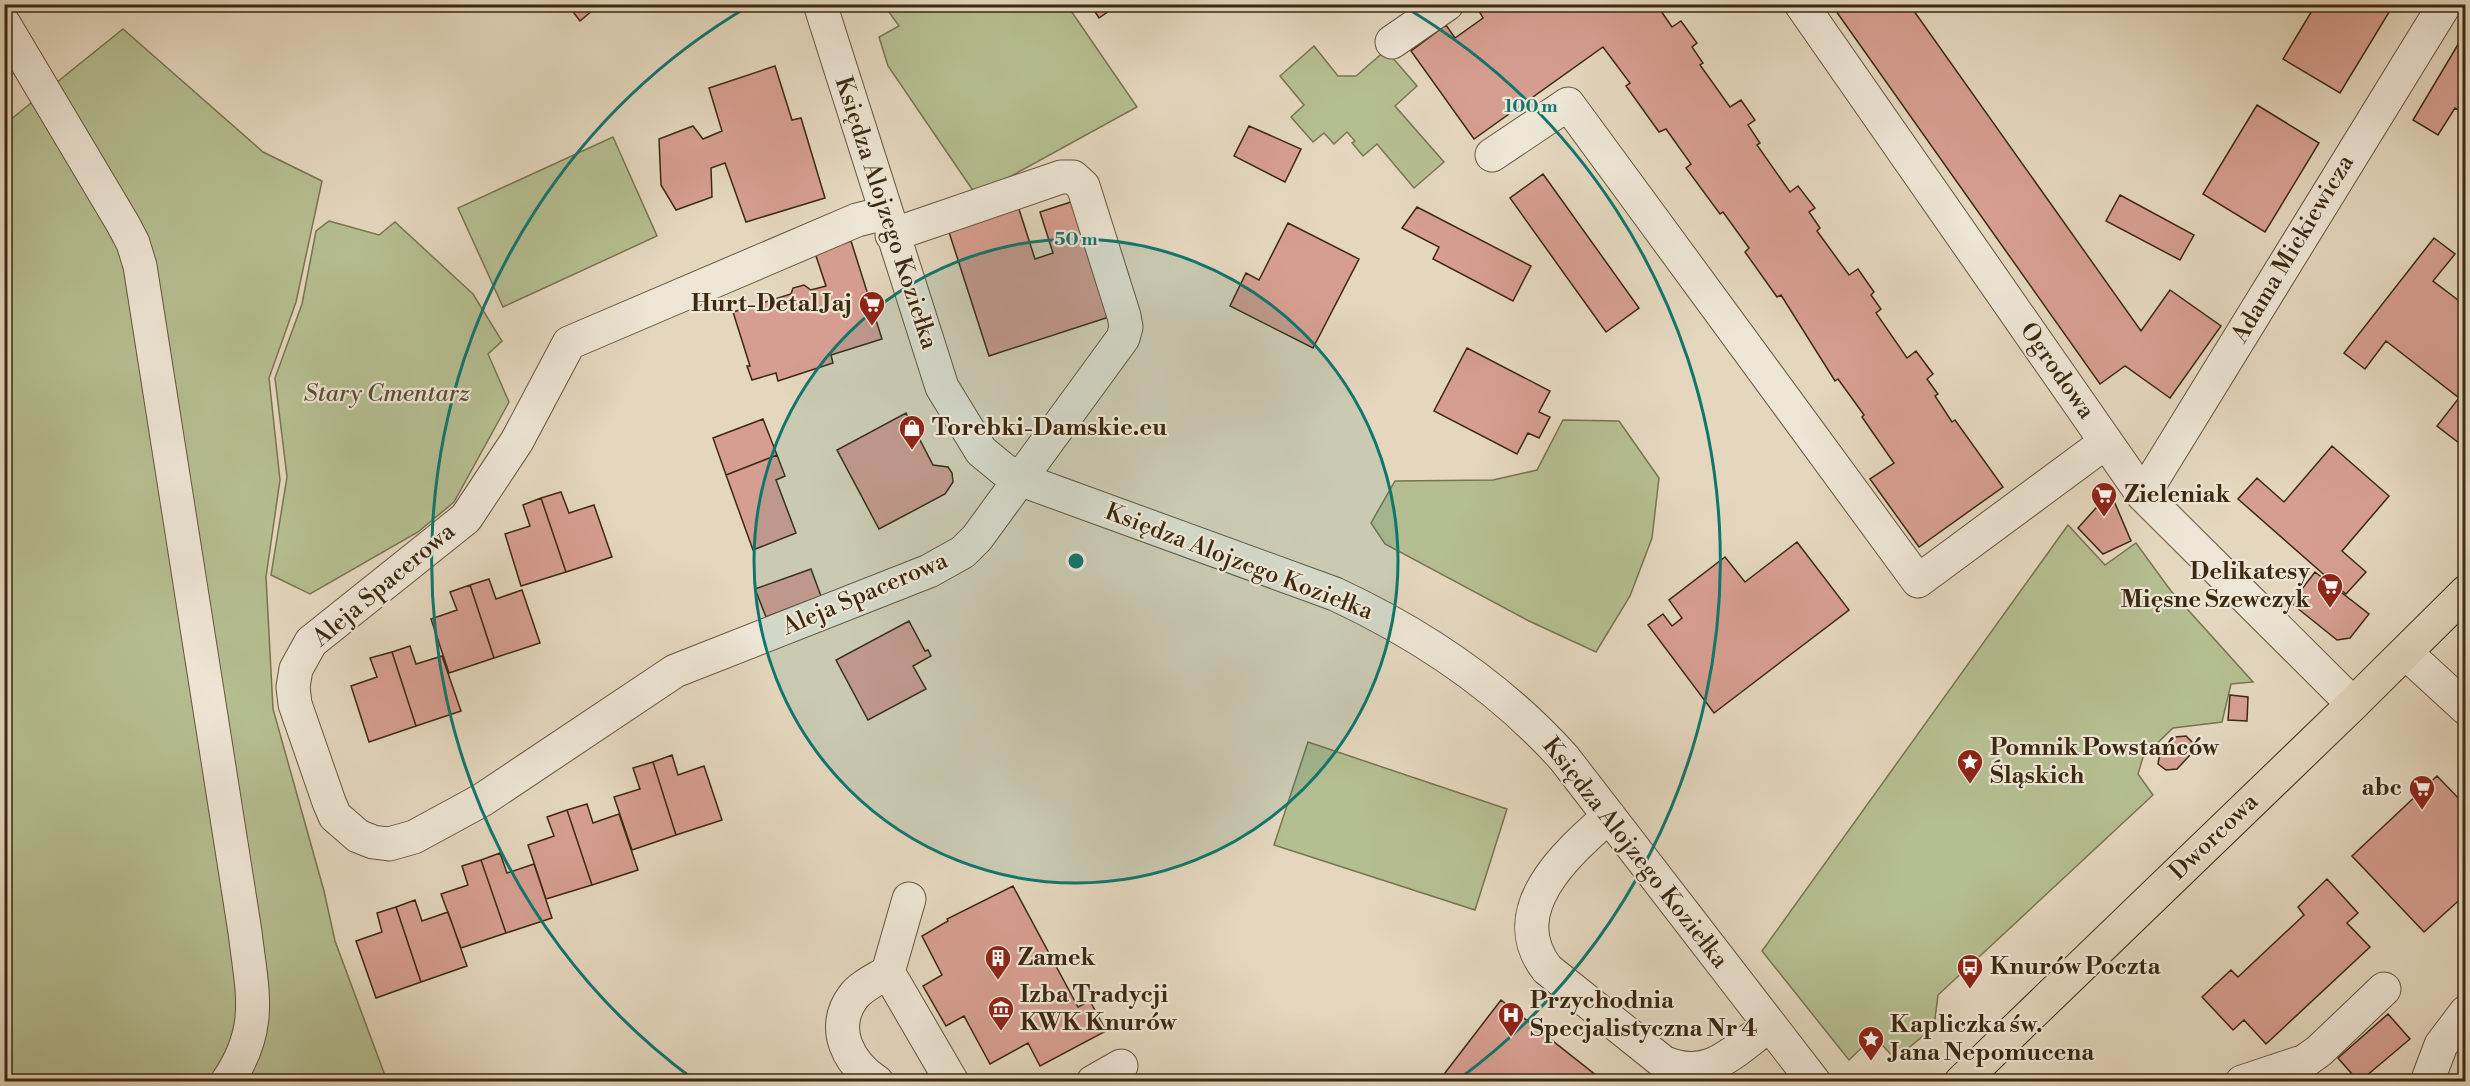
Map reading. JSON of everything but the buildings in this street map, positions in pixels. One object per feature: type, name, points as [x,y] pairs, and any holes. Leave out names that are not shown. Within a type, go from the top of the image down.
[{"type":"main road","name":"Dworcowa","points":[[1961,1082],[2406,653],[2466,592]]},
{"type":"street","name":"Księdza Alojzego Koziełka","points":[[820,4],[888,224],[942,387],[981,451],[1004,470],[1020,478],[1335,594],[1404,628],[1473,676],[1528,720],[1564,758],[1814,1082]]},
{"type":"street","points":[[1392,42],[1447,4]]},
{"type":"street","name":"Ogrodowa","points":[[1801,4],[2144,495],[2353,704]]},
{"type":"street","name":"Adama Mickiewicza","points":[[2144,495],[2445,4]]},
{"type":"street","points":[[4,24],[123,224],[133,243],[140,266],[245,932],[253,1007],[252,1027],[247,1048],[228,1082]]},
{"type":"street","points":[[1492,155],[1568,104],[1918,581],[2106,442]]},
{"type":"street","name":"Aleja Spacerowa","points":[[1061,177],[1073,177],[1083,186],[1126,327],[1123,338],[1020,478],[990,524],[963,552],[951,560],[675,671],[482,800],[414,837],[389,844],[373,842],[358,836],[335,816],[295,704],[293,687],[302,657],[311,642],[466,518],[517,441],[569,343],[857,220],[888,224],[1061,177]]},
{"type":"street","points":[[2406,653],[2466,708]]},
{"type":"street","points":[[1609,816],[1578,844],[1540,893],[1532,913],[1532,927],[1538,957],[1547,969],[1663,1062],[1675,1067],[1688,1070],[1710,1066],[1770,1025]]},
{"type":"street","points":[[877,1082],[860,1069],[850,1056],[843,1039],[843,1022],[854,996],[888,972],[909,899]]},
{"type":"street","points":[[888,972],[952,1082]]},
{"type":"street","points":[[2242,1082],[2305,1061],[2319,1051],[2384,989]]},
{"type":"street","points":[[2427,1082],[2441,1045],[2466,1012]]},
{"type":"street","points":[[1093,1082],[1121,1066]]},
{"type":"green space","points":[[884,5],[1067,5],[1137,107],[993,186],[974,192],[888,66],[879,37],[899,26]]},
{"type":"green space","points":[[123,29],[263,152],[322,181],[296,302],[269,378],[280,480],[266,577],[273,709],[324,891],[335,941],[387,1081],[5,1082],[5,124]]},
{"type":"green space","points":[[1314,46],[1338,76],[1356,76],[1386,50],[1417,86],[1395,106],[1444,162],[1414,188],[1377,144],[1363,156],[1352,143],[1355,141],[1347,132],[1334,144],[1324,133],[1313,142],[1291,117],[1304,105],[1280,76]]},
{"type":"green space","points":[[613,137],[657,236],[503,307],[458,208]]},
{"type":"green space","name":"Stary Cmentarz","points":[[329,221],[379,235],[395,222],[473,294],[502,341],[488,354],[509,402],[454,502],[418,532],[310,594],[271,575],[287,477],[275,378],[302,304],[316,231]]},
{"type":"green space","points":[[1563,420],[1619,421],[1659,478],[1652,538],[1630,596],[1596,652],[1529,621],[1385,544],[1371,523],[1395,481],[1493,480],[1537,470]]},
{"type":"green space","points":[[2068,525],[2105,565],[2136,543],[2171,591],[2253,682],[2231,684],[2222,722],[2173,728],[2143,757],[2138,774],[2153,795],[1938,995],[1934,1027],[1895,1059],[1874,1036],[1849,1060],[1762,951]]},
{"type":"green space","points":[[1308,742],[1507,809],[1475,910],[1274,845]]},
{"type":"place","name":"Hurt-Detal Jaj","points":[[872,327]]},
{"type":"place","name":"Torebki-Damskie.eu","points":[[912,451]]},
{"type":"place","name":"Zieleniak","points":[[2104,518]]},
{"type":"place","name":"Delikatesy Mięsne Szewczyk","points":[[2330,609]]},
{"type":"place","name":"Pomnik Powstańców Śląskich","points":[[1970,785]]},
{"type":"place","name":"abc","points":[[2422,811]]},
{"type":"place","name":"Zamek","points":[[998,981]]},
{"type":"place","name":"Knurów Poczta","points":[[1970,990]]},
{"type":"place","name":"Izba Tradycji KWK Knurów","points":[[1001,1032]]},
{"type":"place","name":"Przychodnia Specjalistyczna Nr 4","points":[[1511,1038]]},
{"type":"place","name":"Kapliczka św. Jana Nepomucena","points":[[1871,1062]]}]
